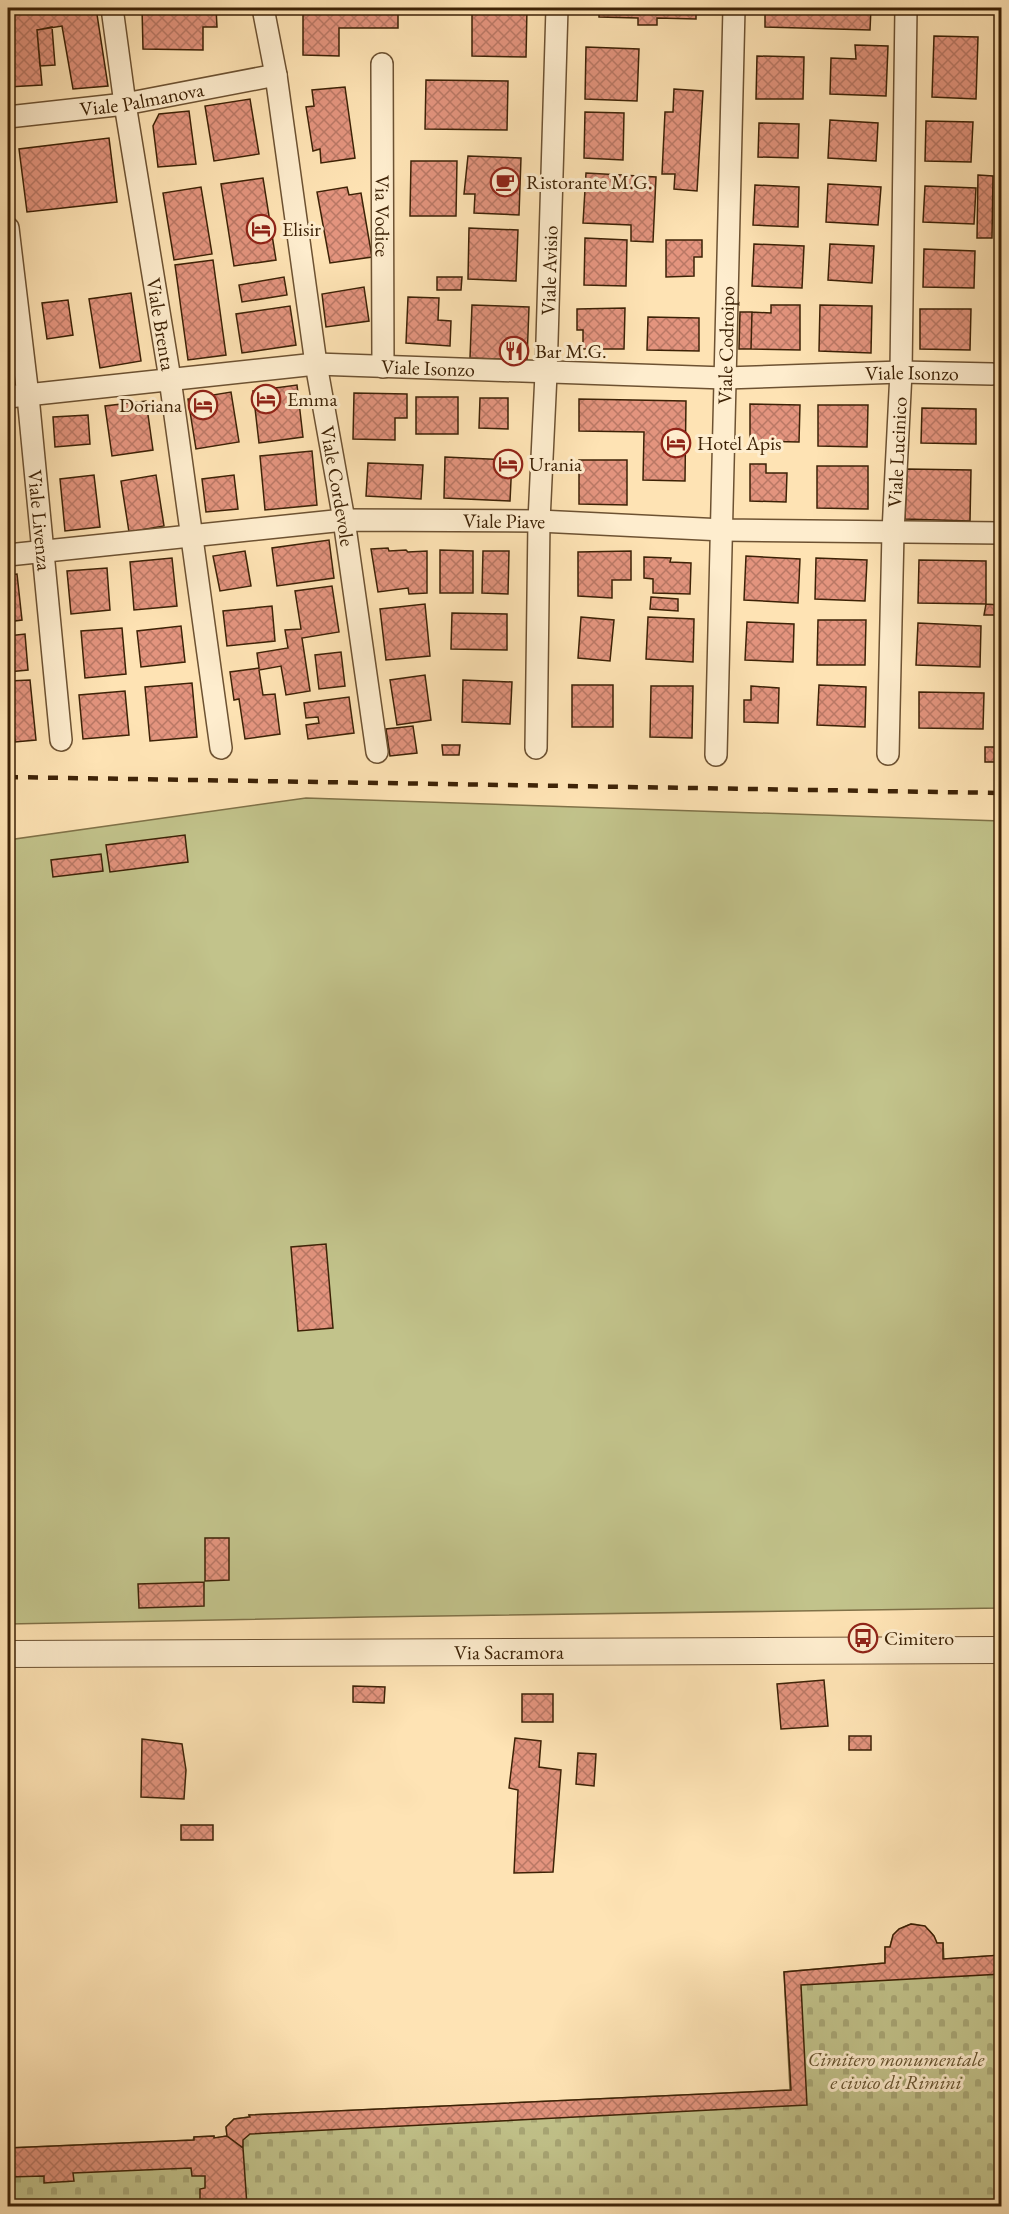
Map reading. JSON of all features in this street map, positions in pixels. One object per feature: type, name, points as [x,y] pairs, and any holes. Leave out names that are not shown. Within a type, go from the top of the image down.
[{"type":"street","name":"Viale Brenta","points":[[112,8],[125,104],[170,379],[220,748]]},
{"type":"street","name":"Viale Cordevole","points":[[263,8],[276,75],[316,364],[344,520],[377,752]]},
{"type":"street","name":"Viale Avisio","points":[[536,748],[539,521],[546,374],[557,8]]},
{"type":"street","name":"Viale Codroipo","points":[[716,755],[734,8]]},
{"type":"street","name":"Viale Lucinico","points":[[888,754],[893,532],[901,372],[906,8]]},
{"type":"street","name":"Via Vodice","points":[[382,64],[383,367]]},
{"type":"street","name":"Viale Palmanova","points":[[8,117],[125,104],[276,75]]},
{"type":"street","name":"Viale Livenza","points":[[8,228],[18,396],[42,552],[61,740]]},
{"type":"street","name":"Viale Isonzo","points":[[18,396],[316,364],[546,374],[725,378],[901,372],[992,374]]},
{"type":"street","name":"Viale Piave","points":[[8,555],[344,520],[539,521],[723,530],[1002,533]]},
{"type":"street","name":"Via Sacramora","points":[[11,1655],[1002,1650]]},
{"type":"green space","points":[[306,798],[1001,821],[1001,1608],[8,1624],[8,840]]},
{"type":"green space","name":"Cimitero monumentale e civico di Rimini","points":[[911,1924],[924,1927],[933,1935],[937,1943],[943,1943],[944,1959],[1001,1955],[1001,2206],[8,2206],[8,2148],[193,2140],[194,2137],[214,2136],[215,2138],[227,2136],[226,2127],[234,2119],[249,2117],[249,2115],[790,2090],[784,1972],[885,1963],[885,1947],[890,1947],[892,1938],[897,1932]]},
{"type":"building","points":[[8,8],[96,8],[108,86],[73,89],[62,26],[37,30],[42,85],[8,87]]},
{"type":"building","points":[[142,8],[216,8],[217,27],[203,27],[203,50],[143,49]]},
{"type":"building","points":[[299,8],[398,8],[398,28],[339,28],[339,56],[303,55],[303,13],[299,14]]},
{"type":"building","points":[[472,8],[527,8],[526,57],[472,56]]},
{"type":"building","points":[[599,8],[696,8],[696,19],[657,18],[657,25],[638,25],[638,18],[599,17]]},
{"type":"building","points":[[765,8],[871,8],[870,30],[765,27]]},
{"type":"building","points":[[52,27],[55,65],[40,66],[37,30]]},
{"type":"building","points":[[934,36],[978,37],[976,99],[932,97]]},
{"type":"building","points":[[855,45],[888,46],[886,96],[830,94],[831,58],[856,59]]},
{"type":"building","points":[[586,47],[639,49],[637,101],[585,99]]},
{"type":"building","points":[[757,56],[804,57],[803,99],[756,99]]},
{"type":"building","points":[[426,80],[508,81],[507,130],[425,129]]},
{"type":"building","points":[[345,87],[355,158],[321,163],[320,149],[313,151],[306,107],[314,106],[312,90]]},
{"type":"building","points":[[674,89],[703,91],[697,191],[674,189],[675,174],[662,174],[665,112],[673,112]]},
{"type":"building","points":[[250,99],[259,154],[214,161],[205,106]]},
{"type":"building","points":[[189,111],[196,164],[158,167],[153,126],[159,114]]},
{"type":"building","points":[[585,112],[624,113],[623,160],[584,158]]},
{"type":"building","points":[[830,120],[878,123],[876,161],[828,158]]},
{"type":"building","points":[[926,121],[973,122],[971,162],[925,161]]},
{"type":"building","points":[[759,123],[799,124],[798,158],[758,157]]},
{"type":"building","points":[[109,138],[117,202],[27,212],[19,149]]},
{"type":"building","points":[[468,156],[521,158],[519,215],[474,213],[475,194],[464,194]]},
{"type":"building","points":[[411,161],[457,161],[456,216],[410,216]]},
{"type":"building","points":[[586,173],[656,177],[653,242],[631,241],[631,225],[583,223]]},
{"type":"building","points":[[978,175],[993,176],[992,238],[977,238]]},
{"type":"building","points":[[263,178],[276,260],[234,266],[221,184]]},
{"type":"building","points":[[828,184],[881,187],[878,225],[826,222]]},
{"type":"building","points":[[755,185],[799,187],[798,227],[753,225]]},
{"type":"building","points":[[925,186],[976,188],[974,224],[923,222]]},
{"type":"building","points":[[201,187],[212,254],[174,260],[163,193]]},
{"type":"building","points":[[347,187],[349,195],[361,193],[372,257],[330,263],[317,192]]},
{"type":"building","points":[[469,228],[518,230],[516,281],[468,279]]},
{"type":"building","points":[[585,238],[627,240],[626,286],[584,285]]},
{"type":"building","points":[[666,240],[702,240],[702,257],[694,257],[694,276],[666,277]]},
{"type":"building","points":[[754,244],[804,246],[802,288],[752,286]]},
{"type":"building","points":[[830,244],[874,246],[872,283],[828,280]]},
{"type":"building","points":[[924,249],[975,251],[974,288],[923,287]]},
{"type":"building","points":[[213,260],[226,355],[188,360],[175,265]]},
{"type":"building","points":[[284,277],[287,295],[242,302],[239,285]]},
{"type":"building","points":[[437,277],[462,277],[461,290],[437,290]]},
{"type":"building","points":[[364,287],[369,321],[326,327],[322,294]]},
{"type":"building","points":[[131,293],[141,361],[100,368],[89,299]]},
{"type":"building","points":[[408,297],[439,298],[438,320],[451,321],[450,346],[406,343]]},
{"type":"building","points":[[68,300],[73,335],[47,339],[42,303]]},
{"type":"building","points":[[472,305],[529,307],[527,360],[470,358]]},
{"type":"building","points":[[771,305],[800,305],[800,350],[751,349],[752,312],[771,313]]},
{"type":"building","points":[[820,305],[872,306],[871,353],[819,351]]},
{"type":"building","points":[[290,306],[296,345],[242,353],[236,314]]},
{"type":"building","points":[[625,308],[624,349],[583,349],[583,330],[577,330],[577,309]]},
{"type":"building","points":[[920,309],[971,309],[970,350],[920,349]]},
{"type":"building","points":[[740,312],[752,312],[751,349],[739,349]]},
{"type":"building","points":[[648,317],[699,318],[699,351],[647,350]]},
{"type":"building","points":[[297,385],[303,437],[259,443],[253,391]]},
{"type":"building","points":[[231,392],[239,442],[196,449],[188,399]]},
{"type":"building","points":[[354,393],[407,394],[407,418],[395,418],[395,440],[353,439]]},
{"type":"building","points":[[416,397],[458,397],[458,434],[416,434]]},
{"type":"building","points":[[480,398],[508,398],[508,429],[479,428]]},
{"type":"building","points":[[579,399],[686,401],[685,481],[643,480],[644,432],[579,431]]},
{"type":"building","points":[[146,401],[153,450],[112,456],[105,406]]},
{"type":"building","points":[[750,404],[800,405],[799,442],[750,441]]},
{"type":"building","points":[[818,405],[868,405],[867,447],[818,446]]},
{"type":"building","points":[[922,408],[976,409],[976,444],[921,443]]},
{"type":"building","points":[[88,415],[90,444],[55,447],[53,417]]},
{"type":"building","points":[[312,451],[317,505],[265,510],[260,456]]},
{"type":"building","points":[[445,457],[512,460],[510,501],[444,498]]},
{"type":"building","points":[[579,460],[627,460],[627,505],[579,504]]},
{"type":"building","points":[[368,463],[423,465],[421,499],[366,496]]},
{"type":"building","points":[[750,464],[766,464],[766,473],[787,473],[786,502],[750,501]]},
{"type":"building","points":[[817,466],[868,466],[868,509],[817,508]]},
{"type":"building","points":[[907,469],[971,470],[970,521],[905,519]]},
{"type":"building","points":[[94,475],[100,527],[65,531],[60,479]]},
{"type":"building","points":[[156,475],[164,526],[129,532],[121,481]]},
{"type":"building","points":[[234,475],[238,509],[206,512],[202,479]]},
{"type":"building","points":[[329,540],[334,578],[277,586],[272,548]]},
{"type":"building","points":[[388,548],[389,551],[427,551],[427,593],[409,594],[408,588],[378,592],[371,549]]},
{"type":"building","points":[[440,550],[473,551],[473,593],[440,593]]},
{"type":"building","points":[[245,551],[251,586],[220,591],[213,556]]},
{"type":"building","points":[[483,551],[509,551],[508,594],[482,593]]},
{"type":"building","points":[[631,551],[631,580],[612,580],[612,598],[578,596],[578,552]]},
{"type":"building","points":[[746,556],[800,559],[798,603],[744,600]]},
{"type":"building","points":[[644,557],[671,558],[670,562],[691,563],[690,594],[653,593],[653,579],[644,578]]},
{"type":"building","points":[[172,558],[177,606],[134,610],[130,562]]},
{"type":"building","points":[[816,558],[867,560],[865,601],[815,599]]},
{"type":"building","points":[[919,560],[986,561],[986,604],[918,603]]},
{"type":"building","points":[[107,568],[110,610],[71,614],[67,571]]},
{"type":"building","points":[[17,574],[22,620],[8,622],[8,575]]},
{"type":"building","points":[[332,586],[339,632],[302,638],[310,691],[286,695],[281,666],[259,670],[263,695],[275,694],[280,734],[245,739],[239,699],[234,700],[230,672],[259,668],[257,653],[288,648],[285,630],[301,629],[295,591]]},
{"type":"building","points":[[651,597],[678,599],[678,611],[650,609]]},
{"type":"building","points":[[425,604],[430,656],[386,660],[380,609]]},
{"type":"building","points":[[986,604],[1000,605],[1000,615],[984,615]]},
{"type":"building","points":[[272,606],[275,641],[227,646],[223,611]]},
{"type":"building","points":[[452,613],[507,614],[507,650],[451,649]]},
{"type":"building","points":[[581,617],[614,620],[610,661],[578,658]]},
{"type":"building","points":[[648,617],[694,619],[693,662],[646,659]]},
{"type":"building","points":[[818,620],[866,620],[865,665],[817,665]]},
{"type":"building","points":[[747,622],[794,624],[793,662],[745,660]]},
{"type":"building","points":[[918,623],[981,626],[980,667],[916,665]]},
{"type":"building","points":[[181,626],[185,662],[141,667],[137,631]]},
{"type":"building","points":[[122,628],[126,674],[85,678],[81,631]]},
{"type":"building","points":[[25,634],[28,670],[8,672],[8,636]]},
{"type":"building","points":[[341,652],[345,686],[319,689],[315,655]]},
{"type":"building","points":[[425,675],[431,720],[397,725],[390,680]]},
{"type":"building","points":[[30,680],[36,740],[15,742],[14,733],[8,734],[9,681]]},
{"type":"building","points":[[463,680],[512,682],[510,724],[462,722]]},
{"type":"building","points":[[192,683],[197,737],[150,741],[145,687]]},
{"type":"building","points":[[572,685],[613,685],[613,727],[572,727]]},
{"type":"building","points":[[819,685],[866,687],[865,727],[817,725]]},
{"type":"building","points":[[651,686],[693,686],[692,738],[650,737]]},
{"type":"building","points":[[751,686],[779,688],[778,723],[744,722],[744,700],[751,700]]},
{"type":"building","points":[[125,691],[129,735],[83,739],[79,695]]},
{"type":"building","points":[[919,692],[984,693],[983,729],[919,728]]},
{"type":"building","points":[[349,697],[354,733],[308,739],[306,725],[319,723],[318,717],[306,718],[304,703]]},
{"type":"building","points":[[413,726],[417,753],[390,756],[386,729]]},
{"type":"building","points":[[442,745],[460,745],[459,755],[443,755]]},
{"type":"building","points":[[985,747],[1002,747],[1002,762],[985,762]]},
{"type":"building","points":[[185,835],[188,862],[110,872],[106,845]]},
{"type":"building","points":[[101,854],[103,871],[53,877],[51,860]]},
{"type":"building","points":[[326,1244],[333,1328],[298,1331],[291,1247]]},
{"type":"building","points":[[205,1538],[229,1538],[229,1580],[205,1581]]},
{"type":"building","points":[[204,1582],[204,1606],[139,1608],[138,1584]]},
{"type":"building","points":[[824,1680],[828,1726],[781,1729],[777,1684]]},
{"type":"building","points":[[353,1686],[385,1687],[384,1703],[353,1702]]},
{"type":"building","points":[[522,1694],[553,1694],[553,1722],[522,1722]]},
{"type":"building","points":[[849,1736],[871,1736],[871,1750],[849,1750]]},
{"type":"building","points":[[515,1738],[541,1741],[539,1767],[561,1770],[553,1872],[514,1873],[518,1790],[509,1788]]},
{"type":"building","points":[[142,1739],[182,1744],[186,1770],[184,1799],[141,1797]]},
{"type":"building","points":[[578,1753],[596,1754],[594,1786],[576,1784]]},
{"type":"building","points":[[181,1825],[213,1825],[213,1840],[181,1840]]},
{"type":"building","points":[[911,1924],[925,1926],[937,1943],[943,1943],[943,1959],[1002,1955],[1002,1974],[801,1985],[807,2105],[250,2134],[243,2140],[243,2148],[227,2136],[226,2127],[234,2119],[250,2117],[249,2115],[791,2090],[784,1972],[885,1963],[885,1947],[890,1947],[893,1935],[899,1929]]},
{"type":"building","points":[[214,2136],[214,2138],[227,2136],[243,2148],[247,2206],[200,2206],[200,2189],[205,2188],[205,2176],[192,2176],[191,2168],[73,2173],[74,2181],[44,2183],[44,2176],[8,2177],[8,2148],[194,2140],[194,2137]]},
{"type":"railway","points":[[8,777],[1002,793]]},
{"type":"place","name":"Ristorante M.G.","points":[[505,182]]},
{"type":"place","name":"Elisir","points":[[261,229]]},
{"type":"place","name":"Bar M.G.","points":[[514,351]]},
{"type":"place","name":"Emma","points":[[266,399]]},
{"type":"place","name":"Doriana","points":[[203,405]]},
{"type":"place","name":"Hotel Apis","points":[[676,443]]},
{"type":"place","name":"Urania","points":[[508,464]]},
{"type":"place","name":"Cimitero","points":[[863,1638]]}]
